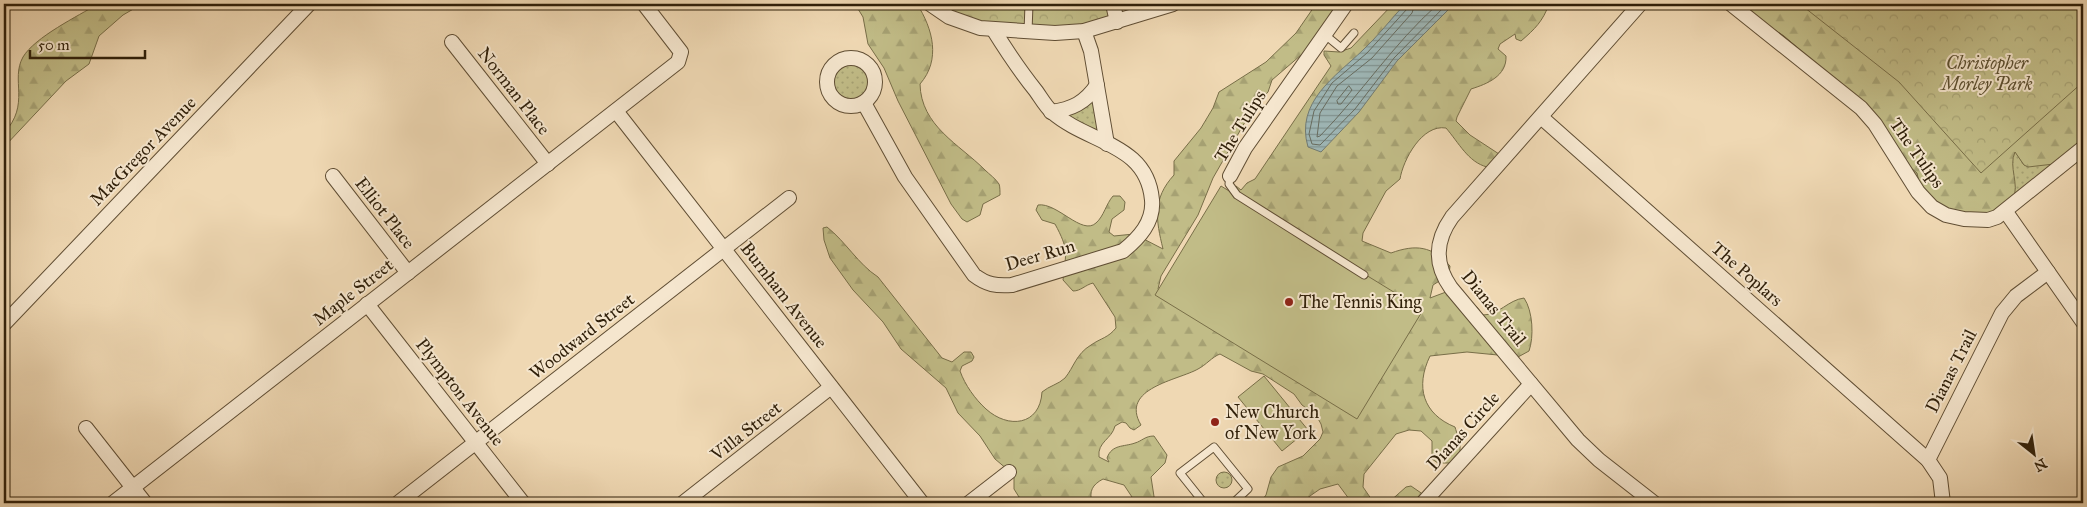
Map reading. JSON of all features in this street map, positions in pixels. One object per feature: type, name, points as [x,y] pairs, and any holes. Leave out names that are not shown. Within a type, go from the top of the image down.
[{"type":"street","name":"MacGregor Avenue","points":[[4,324],[308,4]]},
{"type":"street","name":"Maple Street","points":[[113,503],[681,59],[678,47],[644,4]]},
{"type":"street","points":[[930,4],[949,17],[969,25],[1028,32],[1084,31],[1173,4]]},
{"type":"street","points":[[1113,4],[1117,22]]},
{"type":"street","name":"The Tulips","points":[[1230,176],[1245,148],[1346,4]]},
{"type":"street","name":"Dianas Trail","points":[[1640,4],[1452,217],[1444,230],[1438,249],[1439,264],[1446,281],[1531,384],[1589,451],[1654,503]]},
{"type":"street","name":"The Tulips","points":[[1731,4],[1861,108],[1874,124],[1918,192],[1932,207],[1946,215],[1969,220],[1993,219],[2006,212]]},
{"type":"street","name":"Deer Run","points":[[864,103],[905,177],[974,275],[992,286],[1012,285],[1123,251],[1137,240],[1150,220],[1153,207],[1151,186],[1141,166],[1132,157],[1052,112],[1017,67],[993,29]]},
{"type":"street","points":[[1084,31],[1091,51],[1107,144]]},
{"type":"street","name":"Norman Place","points":[[452,42],[548,164]]},
{"type":"street","points":[[1052,112],[1075,107],[1088,97],[1097,85]]},
{"type":"street","name":"Burnham Avenue","points":[[616,111],[922,503]]},
{"type":"street","name":"The Poplars","points":[[1541,118],[1876,412],[1928,460]]},
{"type":"street","points":[[2083,148],[2006,212],[2083,322]]},
{"type":"street","name":"Elliot Place","points":[[333,176],[408,273]]},
{"type":"street","name":"Woodward Street","points":[[398,503],[789,198]]},
{"type":"street","name":"Dianas Trail","points":[[1928,460],[2002,313],[2016,296],[2048,272]]},
{"type":"street","name":"Plympton Avenue","points":[[368,304],[523,503]]},
{"type":"street","name":"Dianas Circle","points":[[1423,503],[1531,384]]},
{"type":"street","name":"Villa Street","points":[[683,503],[831,387]]},
{"type":"street","points":[[86,428],[145,503]]},
{"type":"street","points":[[1928,460],[1940,478],[1943,503]]},
{"type":"street","points":[[969,503],[1009,472]]},
{"type":"lane","points":[[981,4],[992,4]]},
{"type":"lane","points":[[1028,32],[1029,4]]},
{"type":"lane","points":[[1324,34],[1341,48],[1354,33]]},
{"type":"lane","name":"The Tulips","points":[[1230,176],[1229,184],[1237,196],[1364,275]]},
{"type":"lane","points":[[1204,503],[1180,473],[1214,447],[1248,489],[1233,503]]},
{"type":"green space","points":[[98,4],[142,4],[123,15],[99,36],[89,64],[66,81],[4,147],[4,133],[17,112],[18,74],[23,57],[37,42]]},
{"type":"green space","points":[[855,4],[917,4],[923,14],[931,34],[932,44],[931,65],[927,75],[920,84],[922,99],[927,112],[943,133],[998,182],[999,185],[1000,195],[983,204],[980,215],[967,222],[962,219],[951,204],[898,101],[884,68],[868,44],[863,17]]},
{"type":"green space","points":[[930,4],[1113,4],[1117,22],[1084,31],[980,28]]},
{"type":"green space","points":[[1316,4],[1340,4],[1308,49],[1272,80],[1268,92],[1253,108],[1213,178],[1198,215],[1161,276],[1158,289],[1161,293],[1236,186],[1241,190],[1247,183],[1255,179],[1331,66],[1324,55],[1324,51],[1339,52],[1351,48],[1393,4],[1549,4],[1538,24],[1521,41],[1516,39],[1515,34],[1500,44],[1498,49],[1506,56],[1503,69],[1500,74],[1489,82],[1471,89],[1457,117],[1456,121],[1470,135],[1499,154],[1487,167],[1480,165],[1464,151],[1446,128],[1437,128],[1429,132],[1422,137],[1410,153],[1400,179],[1386,191],[1363,233],[1362,241],[1391,253],[1408,248],[1423,249],[1437,254],[1443,259],[1450,266],[1449,275],[1433,285],[1430,298],[1446,292],[1477,307],[1483,315],[1494,313],[1518,299],[1524,298],[1532,324],[1532,339],[1529,351],[1518,357],[1467,352],[1430,356],[1423,378],[1425,398],[1435,415],[1455,427],[1460,446],[1459,455],[1453,463],[1438,463],[1432,459],[1432,441],[1421,431],[1409,430],[1396,434],[1364,474],[1363,487],[1374,503],[1352,503],[1338,484],[1320,489],[1300,503],[1260,503],[1266,495],[1271,477],[1278,467],[1303,456],[1320,439],[1323,432],[1321,424],[1316,415],[1302,405],[1294,394],[1263,374],[1251,371],[1220,354],[1198,369],[1154,387],[1144,394],[1138,402],[1136,412],[1141,425],[1134,430],[1122,422],[1115,426],[1100,448],[1099,457],[1109,462],[1107,458],[1115,448],[1154,436],[1167,455],[1165,463],[1151,477],[1155,503],[1136,503],[1124,485],[1103,479],[1092,489],[1092,503],[1029,503],[1019,497],[1014,489],[1014,475],[995,459],[980,436],[958,413],[946,388],[901,349],[883,322],[853,290],[830,258],[824,240],[823,228],[827,227],[834,233],[864,266],[878,277],[942,358],[952,362],[964,352],[971,352],[974,357],[972,361],[962,366],[960,371],[971,391],[986,409],[1004,420],[1022,421],[1029,418],[1036,412],[1042,392],[1065,378],[1082,352],[1116,328],[1115,317],[1093,283],[1073,291],[1063,280],[1065,251],[1063,240],[1055,224],[1042,220],[1036,210],[1038,205],[1053,208],[1077,222],[1090,226],[1099,220],[1113,196],[1120,196],[1125,202],[1124,210],[1112,219],[1109,232],[1114,236],[1134,234],[1163,249],[1158,219],[1159,201],[1167,184],[1174,175],[1174,161],[1201,128],[1213,108],[1219,92],[1266,62],[1296,33]]},
{"type":"green space","name":"Christopher Morley Park","points":[[1741,4],[2083,4],[2083,140],[2054,164],[2028,167],[2024,165],[2015,152],[2013,164],[2015,193],[2010,204],[1995,216],[1944,211],[1920,186],[1917,173],[1903,161],[1861,103],[1784,36],[1758,19]]},
{"type":"green space","name":"Christopher Morley Park","points":[[1800,4],[2083,4],[2083,82],[1981,173],[1899,82]]},
{"type":"green space","points":[[1758,19],[1784,36],[1861,103],[1903,161],[1917,173],[1920,186],[2015,189],[2011,159],[2015,151],[2024,165],[2033,165],[2056,159],[2083,140],[2083,148],[2006,212],[1932,207],[1875,124]]},
{"type":"green space","points":[[846,58],[856,58],[868,65],[875,77],[875,87],[868,99],[856,106],[846,106],[838,102],[831,95],[827,87],[827,77],[831,69],[838,62]]},
{"type":"green space","points":[[1092,93],[1107,144],[1051,112]]},
{"type":"green space","name":"The Tennis King","points":[[1221,186],[1423,310],[1357,419],[1155,295]]},
{"type":"green space","points":[[1264,376],[1308,430],[1282,451],[1238,397]]},
{"type":"green space","points":[[1221,472],[1227,472],[1232,477],[1230,486],[1221,488],[1216,483],[1216,477]]},
{"type":"green space","points":[[1411,486],[1424,495],[1423,503],[1388,503],[1406,487]]},
{"type":"water","points":[[1405,4],[1454,4],[1397,61],[1359,112],[1321,152],[1308,147],[1305,131],[1307,117],[1312,104],[1320,92],[1369,45]]},
{"type":"place","name":"The Tennis King","points":[[1289,302]]},
{"type":"place","name":"New Church of New York","points":[[1215,422]]}]
